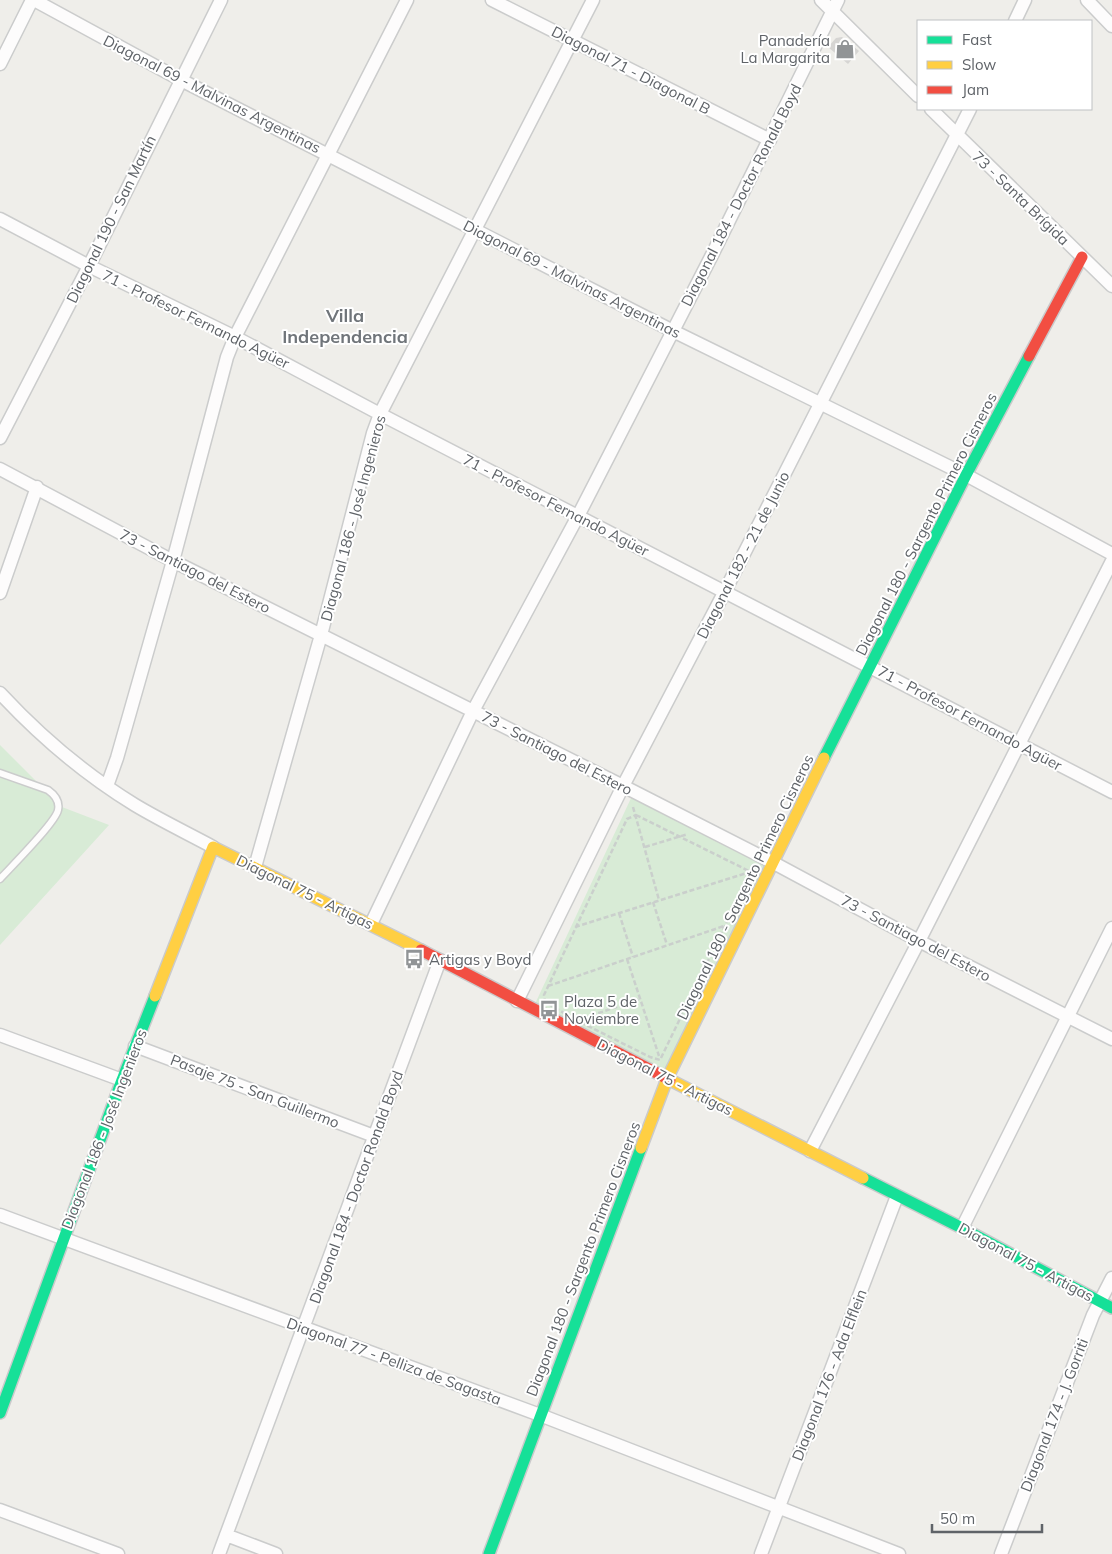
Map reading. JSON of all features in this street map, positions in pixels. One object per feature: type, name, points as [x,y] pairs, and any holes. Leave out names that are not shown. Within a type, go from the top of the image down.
[{"type":"street","points":[[0,64],[33,0]]},
{"type":"street","name":"Diagonal 69 - Malvinas Argentinas","points":[[33,0],[181,80],[673,331],[966,475],[1112,554]]},
{"type":"street","name":"Diagonal 190 - San Martín","points":[[0,438],[89,266],[221,0]]},
{"type":"street","points":[[107,786],[117,758],[173,561],[227,357],[407,0]]},
{"type":"street","name":"Diagonal 71 - Diagonal B","points":[[492,0],[770,140]]},
{"type":"street","name":"Diagonal 186 - José Ingenieros","points":[[255,867],[321,635],[373,433],[380,414],[593,0]]},
{"type":"street","points":[[821,0],[835,5],[917,95]]},
{"type":"street","points":[[1016,20],[1026,0]]},
{"type":"street","points":[[1087,0],[1112,26]]},
{"type":"street","name":"Diagonal 184 - Doctor Ronald Boyd","points":[[371,924],[473,711],[578,516],[673,331],[770,140],[835,5]]},
{"type":"street","name":"73 - Santa Brígida","points":[[932,110],[1082,257],[1111,281]]},
{"type":"street","name":"Diagonal 182 - 21 de Junio","points":[[517,1001],[623,786],[725,591],[970,110]]},
{"type":"street","name":"71 - Profesor Fernando Agüer","points":[[0,219],[89,266],[236,337],[380,414],[1112,792]]},
{"type":"street","name":"Diagonal 180 - Sargento Primero Cisneros","points":[[489,1554],[667,1079],[772,862],[966,475],[1082,257]]},
{"type":"street","name":"73 - Santiago del Estero","points":[[0,469],[173,561],[623,786],[772,862],[919,941],[1112,1039]]},
{"type":"street","points":[[0,593],[37,487]]},
{"type":"street","points":[[810,1151],[1112,561]]},
{"type":"street","name":"Diagonal 75 - Artigas","points":[[0,693],[16,710],[78,765],[134,804],[213,847],[371,924],[667,1079],[962,1228],[1112,1308]]},
{"type":"street","name":"Diagonal 186 - José Ingenieros","points":[[0,1412],[122,1080],[213,847]]},
{"type":"street","points":[[962,1228],[1112,928]]},
{"type":"street","name":"Diagonal 184 - Doctor Ronald Boyd","points":[[219,1554],[440,960]]},
{"type":"street","points":[[0,1035],[122,1080]]},
{"type":"street","name":"Pasaje 75 - San Guillermo","points":[[136,1046],[374,1136]]},
{"type":"street","name":"Diagonal 176 - Ada Elflein","points":[[761,1554],[898,1196]]},
{"type":"street","name":"Diagonal 77 - Pelliza de Sagasta","points":[[0,1215],[540,1415],[899,1554]]},
{"type":"street","name":"Diagonal 174 - J. Gorriti","points":[[1000,1554],[1089,1325],[1112,1278]]},
{"type":"street","points":[[0,1510],[118,1554]]},
{"type":"street","points":[[226,1535],[276,1554]]},
{"type":"lane","points":[[0,773],[48,790],[54,794],[58,804],[56,818],[0,879]]},
{"type":"path","points":[[632,803],[659,900]]},
{"type":"path","points":[[636,815],[751,872]]},
{"type":"path","points":[[636,815],[627,819],[544,995],[545,1002],[576,1020],[650,1057],[660,1060]]},
{"type":"path","points":[[644,847],[691,833]]},
{"type":"path","points":[[575,927],[751,872]]},
{"type":"path","points":[[660,1060],[751,872]]},
{"type":"path","points":[[653,902],[667,945]]},
{"type":"path","points":[[619,913],[633,957]]},
{"type":"path","points":[[548,986],[725,926]]},
{"type":"path","points":[[627,959],[660,1060]]},
{"type":"path","points":[[576,1020],[640,999]]},
{"type":"green space","points":[[0,745],[62,807],[109,825],[0,945]]},
{"type":"green space","points":[[632,796],[765,864],[664,1072],[534,1006]]},
{"type":"building","points":[[842,37],[859,51],[848,64],[828,47],[836,38]]},
{"type":"traffic: fast","points":[[824,758],[966,475],[1029,356]]},
{"type":"traffic: fast","points":[[0,1413],[122,1080],[155,996]]},
{"type":"traffic: fast","points":[[489,1554],[641,1148]]},
{"type":"traffic: fast","points":[[863,1178],[1112,1308]]},
{"type":"traffic: slow","points":[[641,1148],[667,1079],[824,758]]},
{"type":"traffic: slow","points":[[155,996],[213,847],[421,950]]},
{"type":"traffic: slow","points":[[670,1080],[863,1178]]},
{"type":"traffic: jam","points":[[1029,356],[1082,257]]},
{"type":"traffic: jam","points":[[421,950],[670,1080]]},
{"type":"place","name":"Panadería La Margarita","points":[[845,49]]},
{"type":"place","name":"Artigas y Boyd","points":[[414,959]]},
{"type":"place","name":"Plaza 5 de Noviembre","points":[[549,1010]]},
{"type":"district","name":"Villa Independencia","points":[[345,325]]}]
